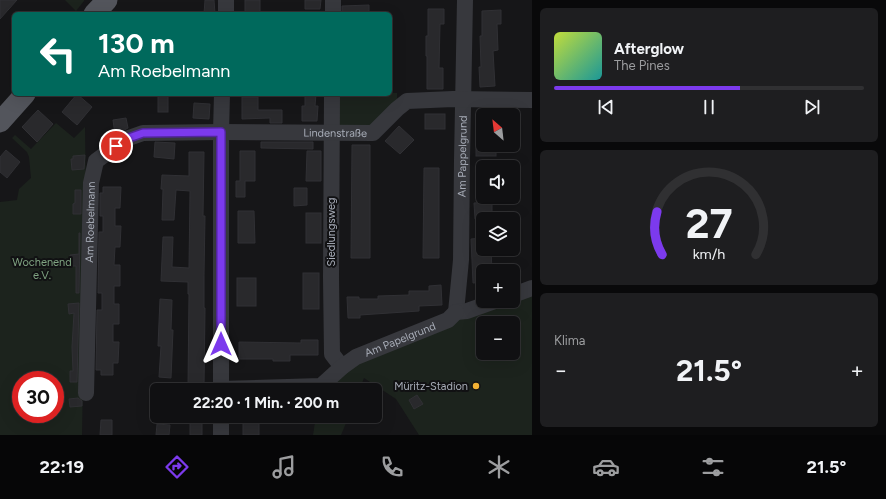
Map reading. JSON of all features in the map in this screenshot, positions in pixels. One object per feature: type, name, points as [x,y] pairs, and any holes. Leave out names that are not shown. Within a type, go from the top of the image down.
[{"type":"main road","points":[[96,12],[107,0]]},
{"type":"main road","points":[[0,122],[23,96]]},
{"type":"street","points":[[226,0],[226,12]]},
{"type":"street","points":[[333,0],[333,12]]},
{"type":"street","name":"Am Pappelgrund","points":[[456,312],[461,260],[465,0]]},
{"type":"street","points":[[221,383],[222,96]]},
{"type":"street","name":"Siedlungsweg","points":[[332,96],[335,133],[338,350],[342,367]]},
{"type":"street","name":"Lindenstraße","points":[[221,132],[373,133],[397,109],[408,101],[464,99],[532,100]]},
{"type":"street","name":"Am Roebelmann","points":[[86,393],[91,183],[96,161],[126,139],[143,133],[221,132]]},
{"type":"street","points":[[520,292],[532,288]]},
{"type":"street","points":[[456,312],[467,311],[476,308]]},
{"type":"street","name":"Am Papelgrund","points":[[342,367],[356,358],[448,320],[456,312]]},
{"type":"street","points":[[324,383],[342,367]]},
{"type":"street","points":[[221,423],[221,435]]},
{"type":"green space","points":[[65,0],[84,0],[84,1],[76,11]]},
{"type":"green space","points":[[392,93],[397,93],[397,109],[373,133],[331,133],[332,96],[392,96]]},
{"type":"green space","name":"Wochenend e.V.","points":[[56,123],[74,138],[85,127],[86,200],[82,435],[0,435],[0,202],[17,200],[19,189],[31,178],[29,157],[27,152],[12,138],[15,135],[31,149]]},
{"type":"green space","name":"Müritz-Stadion","points":[[532,294],[532,435],[419,435],[396,399],[382,390],[382,383],[372,383],[364,378],[362,383],[327,383],[342,367],[467,315],[489,308],[520,308],[520,298]]},
{"type":"green space","points":[[315,423],[346,423],[341,435],[313,435]]},
{"type":"building","points":[[0,0],[17,0],[0,19]]},
{"type":"building","points":[[205,0],[214,0],[215,12],[204,12]]},
{"type":"building","points":[[245,0],[260,0],[260,12],[245,12]]},
{"type":"building","points":[[305,0],[321,0],[320,9],[305,9]]},
{"type":"building","points":[[369,5],[369,12],[342,12],[342,6]]},
{"type":"building","points":[[428,9],[444,9],[444,24],[440,24],[439,68],[443,68],[443,89],[427,89],[426,36],[428,36]]},
{"type":"building","points":[[501,10],[501,24],[497,24],[498,50],[493,51],[495,86],[480,87],[479,67],[481,67],[480,36],[482,36],[482,11]]},
{"type":"building","points":[[75,96],[79,96],[92,107],[77,125],[62,112]]},
{"type":"building","points":[[158,96],[168,96],[168,112],[158,112]]},
{"type":"building","points":[[305,96],[316,96],[315,106],[318,106],[317,121],[302,121],[302,106],[305,106]]},
{"type":"building","points":[[242,97],[258,97],[258,110],[282,110],[282,123],[270,123],[270,118],[242,119]]},
{"type":"building","points":[[194,103],[210,104],[209,119],[193,118]]},
{"type":"building","points":[[38,110],[53,124],[37,142],[22,127]]},
{"type":"building","points":[[425,114],[445,114],[445,129],[425,129]]},
{"type":"building","points":[[126,118],[128,128],[115,135],[113,120]]},
{"type":"building","points":[[399,126],[414,140],[400,154],[385,141]]},
{"type":"building","points":[[155,142],[175,143],[174,159],[154,157]]},
{"type":"building","points":[[261,142],[313,142],[313,149],[261,148]]},
{"type":"building","points":[[352,145],[370,145],[370,258],[351,258]]},
{"type":"building","points":[[6,150],[20,162],[7,178],[0,172],[0,157]]},
{"type":"building","points":[[240,151],[255,151],[255,181],[245,181],[245,197],[236,197],[236,181],[240,181]]},
{"type":"building","points":[[307,151],[321,151],[321,181],[306,181]]},
{"type":"building","points":[[189,152],[204,152],[204,383],[188,383],[188,282],[161,281],[163,237],[173,237],[172,267],[189,268],[190,191],[176,190],[174,220],[162,220],[162,175],[189,176]]},
{"type":"building","points":[[476,152],[496,152],[496,156],[476,156]]},
{"type":"building","points":[[85,155],[84,169],[72,170],[71,159],[73,159],[73,156]]},
{"type":"building","points":[[424,168],[439,168],[439,258],[423,258]]},
{"type":"building","points":[[103,187],[121,187],[120,208],[115,208],[115,226],[121,226],[120,247],[115,247],[114,265],[120,265],[120,286],[114,286],[114,304],[119,304],[119,324],[113,324],[113,342],[119,342],[118,363],[113,363],[113,375],[101,375],[101,370],[96,370],[97,310],[102,310],[102,293],[98,293],[99,232],[103,232],[103,216],[100,216],[100,193],[103,193]]},
{"type":"building","points":[[294,188],[307,188],[307,205],[294,206]]},
{"type":"building","points":[[75,190],[81,190],[81,214],[73,214]]},
{"type":"building","points":[[474,203],[492,204],[492,212],[476,212],[475,219]]},
{"type":"building","points":[[238,211],[254,211],[255,243],[238,243]]},
{"type":"building","points":[[306,213],[321,213],[321,243],[306,243]]},
{"type":"building","points":[[80,233],[79,293],[76,293],[76,266],[71,266],[70,255],[79,254]]},
{"type":"building","points":[[471,239],[476,239],[476,256],[491,256],[492,264],[476,264],[476,283],[473,283]]},
{"type":"building","points":[[303,273],[319,273],[319,309],[303,309]]},
{"type":"building","points":[[237,278],[256,278],[256,306],[237,306]]},
{"type":"building","points":[[441,285],[442,305],[419,306],[419,311],[360,315],[360,318],[348,318],[347,297],[359,297],[359,299],[378,299],[378,296],[409,295],[409,291],[429,291],[429,286]]},
{"type":"building","points":[[160,299],[172,300],[171,330],[173,330],[171,378],[159,377],[161,346],[158,346]]},
{"type":"building","points":[[79,303],[77,382],[70,382],[70,371],[73,371],[72,347],[74,313],[69,314],[68,304]]},
{"type":"building","points":[[301,340],[318,340],[318,355],[290,355],[290,361],[273,361],[273,359],[239,359],[239,342],[301,343]]},
{"type":"building","points":[[417,395],[423,404],[414,409],[409,400]]},
{"type":"building","points":[[78,398],[82,401],[82,406],[70,407],[69,399]]},
{"type":"building","points":[[101,420],[112,420],[112,435],[100,435]]},
{"type":"building","points":[[190,423],[202,423],[202,435],[190,435]]},
{"type":"building","points":[[243,423],[259,423],[259,435],[243,435]]},
{"type":"building","points":[[157,424],[170,425],[169,435],[156,435]]},
{"type":"place","name":"Müritz-Stadion","points":[[476,386]]},
{"type":"route","points":[[116,146],[126,139],[143,133],[221,132],[221,344]]}]
